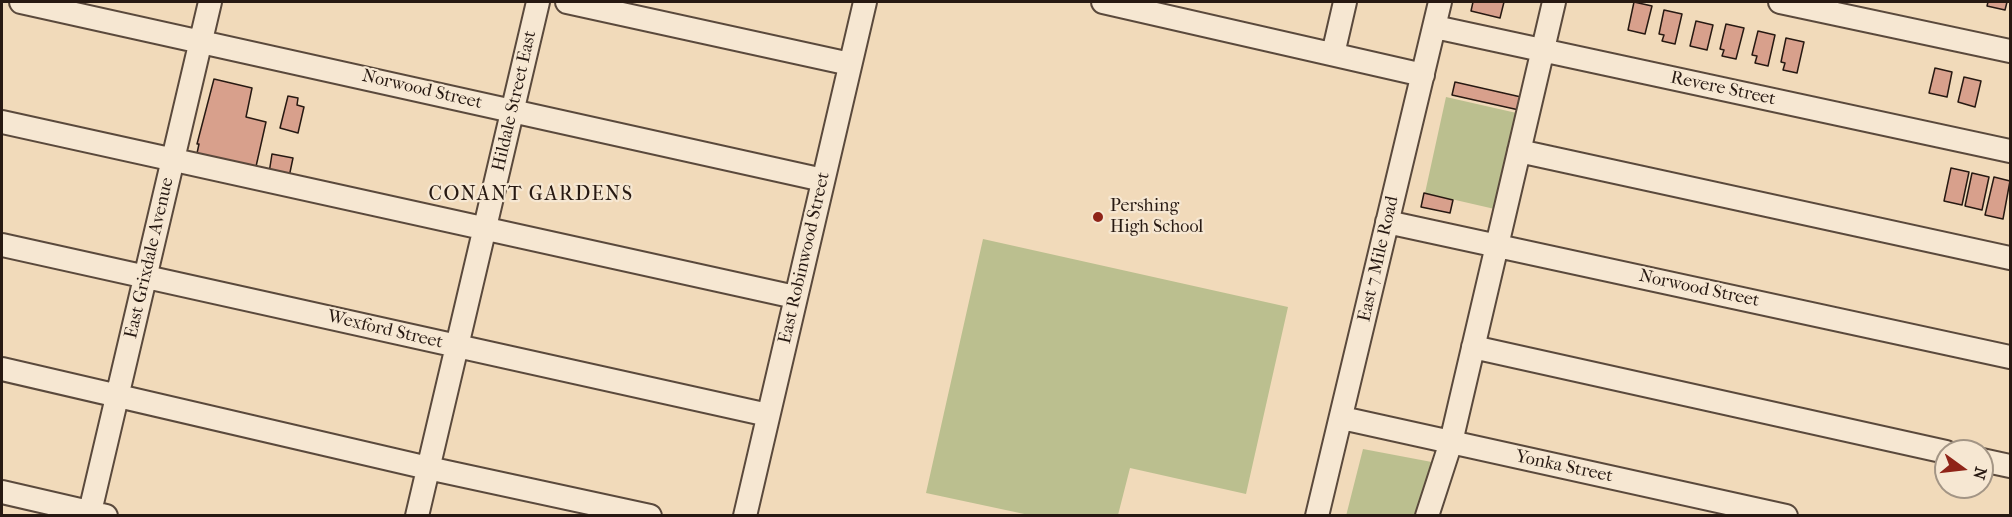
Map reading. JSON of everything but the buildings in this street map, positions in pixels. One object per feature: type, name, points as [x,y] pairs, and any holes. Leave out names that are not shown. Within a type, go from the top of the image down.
[{"type":"street","name":"Norwood Street","points":[[21,2],[823,180]]},
{"type":"street","name":"East Grixdale Avenue","points":[[95,514],[118,395],[210,2]]},
{"type":"street","name":"Hildale Street East","points":[[417,516],[538,2]]},
{"type":"street","points":[[567,2],[850,64]]},
{"type":"street","name":"East Robinwood Street","points":[[745,516],[865,2]]},
{"type":"street","points":[[1103,2],[1186,11],[1333,54],[1423,75]]},
{"type":"street","points":[[1333,54],[1345,2]]},
{"type":"street","name":"East 7 Mile Road","points":[[1317,516],[1440,2]]},
{"type":"street","points":[[1427,516],[1451,442],[1554,2]]},
{"type":"street","points":[[1779,2],[2010,51]]},
{"type":"street","name":"Revere Street","points":[[1434,27],[2010,151]]},
{"type":"street","points":[[2,122],[795,297]]},
{"type":"street","points":[[1519,151],[2010,258]]},
{"type":"street","name":"Norwood Street","points":[[1388,222],[2010,357]]},
{"type":"street","name":"Wexford Street","points":[[2,245],[768,415]]},
{"type":"street","points":[[1473,347],[1934,449]]},
{"type":"street","points":[[2,369],[428,468],[650,516]]},
{"type":"street","name":"Yonka Street","points":[[1342,418],[1786,516]]},
{"type":"street","points":[[1994,463],[2010,466]]},
{"type":"street","points":[[2,492],[95,514]]},
{"type":"green space","points":[[1446,97],[1521,114],[1499,210],[1425,193]]},
{"type":"green space","points":[[983,239],[1288,307],[1246,494],[1130,468],[1118,515],[1029,515],[926,493]]},
{"type":"green space","points":[[1363,449],[1437,463],[1420,515],[1346,516]]},
{"type":"place","name":"Pershing High School","points":[[1098,217]]},
{"type":"district","name":"CONANT GARDENS","points":[[531,195]]}]
